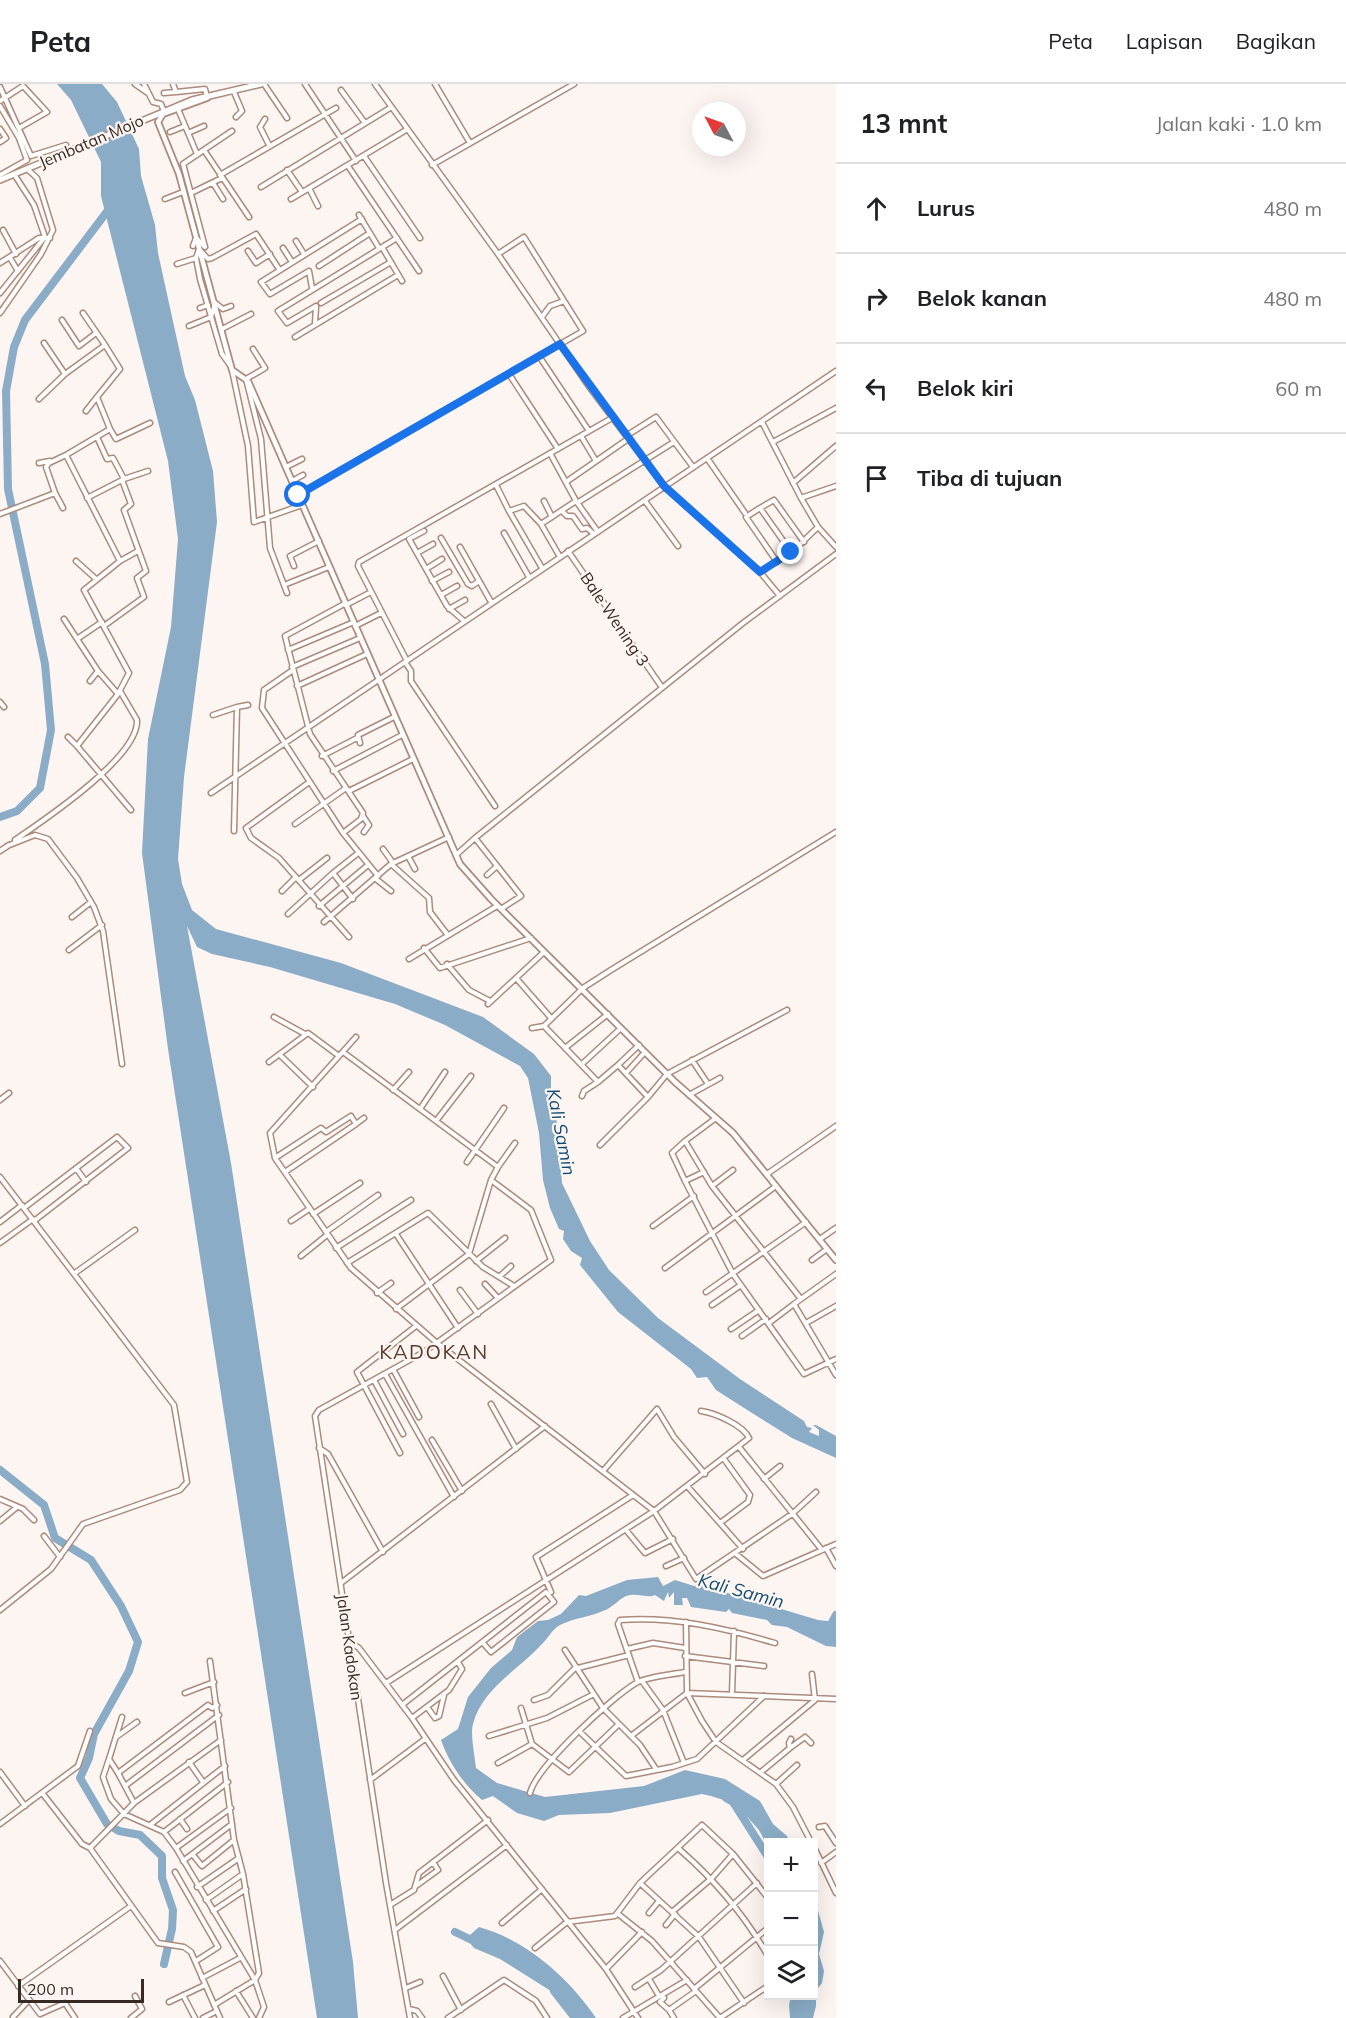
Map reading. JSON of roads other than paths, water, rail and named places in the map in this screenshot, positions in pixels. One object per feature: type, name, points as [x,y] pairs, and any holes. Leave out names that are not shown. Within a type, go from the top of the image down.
[{"type":"main road","name":"Jembatan Mojo","points":[[0,180],[153,115],[211,96],[262,84]]},
{"type":"street","points":[[135,84],[149,93]]},
{"type":"street","points":[[144,84],[153,102],[160,104],[164,111]]},
{"type":"street","points":[[173,84],[176,92]]},
{"type":"street","points":[[262,84],[287,118]]},
{"type":"street","points":[[305,84],[356,161]]},
{"type":"street","points":[[375,84],[390,108],[498,254],[612,418],[664,486],[760,572],[780,596]]},
{"type":"street","points":[[435,84],[470,142]]},
{"type":"street","points":[[432,165],[574,84]]},
{"type":"street","points":[[0,101],[24,86],[47,113],[20,128]]},
{"type":"street","points":[[0,87],[7,97],[32,157],[66,145]]},
{"type":"street","points":[[164,93],[205,88],[211,96],[163,114],[158,122],[183,192],[232,368],[248,446],[254,522],[303,505]]},
{"type":"street","points":[[341,90],[365,123]]},
{"type":"street","points":[[234,92],[242,111],[236,117]]},
{"type":"street","points":[[0,106],[20,138],[27,160],[0,175]]},
{"type":"street","points":[[191,193],[213,183],[269,146],[336,108]]},
{"type":"street","points":[[261,187],[390,108]]},
{"type":"street","points":[[178,109],[197,154]]},
{"type":"street","points":[[265,119],[260,127],[269,146]]},
{"type":"street","points":[[170,132],[185,126]]},
{"type":"street","points":[[188,132],[204,126]]},
{"type":"street","points":[[0,129],[6,138],[0,142]]},
{"type":"street","points":[[291,199],[406,130]]},
{"type":"street","points":[[196,238],[206,247],[183,164],[232,131]]},
{"type":"street","points":[[204,150],[249,217]]},
{"type":"street","points":[[364,156],[420,238]]},
{"type":"street","points":[[348,166],[419,271]]},
{"type":"street","points":[[0,314],[50,238],[53,224],[36,178],[28,168]]},
{"type":"street","points":[[287,170],[302,192]]},
{"type":"street","points":[[14,174],[34,205],[45,237]]},
{"type":"street","points":[[213,183],[223,199]]},
{"type":"street","points":[[309,188],[318,206]]},
{"type":"street","points":[[165,199],[183,192]]},
{"type":"street","points":[[312,288],[309,271],[269,294],[261,282],[361,217],[402,281]]},
{"type":"street","points":[[3,230],[16,254]]},
{"type":"street","points":[[319,266],[370,233]]},
{"type":"street","points":[[199,249],[208,259],[212,258],[256,234],[279,269]]},
{"type":"street","points":[[0,263],[45,237],[50,238]]},
{"type":"street","points":[[2,291],[45,237]]},
{"type":"street","points":[[298,495],[583,331],[524,237],[498,254]]},
{"type":"street","points":[[193,246],[196,238]]},
{"type":"street","points":[[315,324],[316,306],[287,323],[278,311],[312,288],[397,238]]},
{"type":"street","points":[[296,241],[304,254]]},
{"type":"street","points":[[283,248],[292,262]]},
{"type":"street","points":[[199,249],[196,258],[222,354],[242,377],[286,467],[394,717],[464,869],[666,1074],[716,1118],[767,1174],[836,1260]]},
{"type":"street","points":[[248,251],[256,263],[270,254]]},
{"type":"street","points":[[10,258],[18,271]]},
{"type":"street","points":[[177,264],[196,258]]},
{"type":"street","points":[[321,303],[391,262]]},
{"type":"street","points":[[295,338],[398,275]]},
{"type":"street","points":[[0,284],[2,291]]},
{"type":"street","points":[[542,317],[550,306],[564,301]]},
{"type":"street","points":[[214,304],[223,309],[231,306]]},
{"type":"street","points":[[211,316],[214,304]]},
{"type":"street","points":[[200,308],[208,305]]},
{"type":"street","points":[[83,313],[121,371],[86,411]]},
{"type":"street","points":[[222,329],[251,314]]},
{"type":"street","points":[[189,326],[211,316]]},
{"type":"street","points":[[62,320],[79,346],[96,333]]},
{"type":"street","points":[[44,343],[65,374]]},
{"type":"street","points":[[39,399],[65,374],[105,345]]},
{"type":"street","points":[[242,377],[265,368],[253,350]]},
{"type":"street","points":[[539,356],[589,431]]},
{"type":"street","points":[[211,793],[836,371]]},
{"type":"street","points":[[509,374],[558,449]]},
{"type":"street","points":[[242,377],[261,439],[270,549],[286,593]]},
{"type":"street","points":[[97,397],[116,439],[150,423]]},
{"type":"street","points":[[773,442],[836,408]]},
{"type":"street","points":[[566,482],[656,417],[693,467]]},
{"type":"street","points":[[495,806],[411,681],[411,671],[358,566],[359,562],[612,418]]},
{"type":"street","points":[[762,422],[818,527],[836,547]]},
{"type":"street","points":[[63,508],[46,467],[49,463],[110,429]]},
{"type":"street","points":[[77,639],[144,597],[136,580],[146,572],[124,510],[131,504],[113,458],[106,459],[97,436]]},
{"type":"street","points":[[581,436],[596,461]]},
{"type":"street","points":[[541,524],[674,442]]},
{"type":"street","points":[[793,483],[836,446]]},
{"type":"street","points":[[550,453],[596,533]]},
{"type":"street","points":[[39,463],[66,455]]},
{"type":"street","points":[[66,455],[120,561]]},
{"type":"street","points":[[707,458],[746,513]]},
{"type":"street","points":[[286,467],[302,459]]},
{"type":"street","points":[[87,498],[123,480],[148,471]]},
{"type":"street","points":[[291,481],[303,475]]},
{"type":"street","points":[[496,485],[542,568]]},
{"type":"street","points":[[801,498],[836,486]]},
{"type":"street","points":[[2,513],[55,493]]},
{"type":"street","points":[[777,562],[746,517],[774,500],[804,542]]},
{"type":"street","points":[[544,501],[552,517]]},
{"type":"street","points":[[645,501],[678,546]]},
{"type":"street","points":[[509,511],[524,506],[541,524],[560,557]]},
{"type":"street","points":[[760,508],[791,552]]},
{"type":"street","points":[[562,511],[567,516],[573,516],[582,529],[587,528],[596,533]]},
{"type":"street","points":[[760,572],[804,542],[818,527]]},
{"type":"street","points":[[424,531],[409,539],[449,609],[464,621]]},
{"type":"street","points":[[504,533],[530,577]]},
{"type":"street","points":[[441,538],[468,584],[472,586],[479,581]]},
{"type":"street","points":[[294,566],[291,556],[319,541]]},
{"type":"street","points":[[417,553],[433,544]]},
{"type":"street","points":[[460,547],[491,602]]},
{"type":"street","points":[[77,746],[119,693],[129,674],[84,590],[120,561],[138,551]]},
{"type":"street","name":"Bale Wening 3","points":[[568,551],[661,686]]},
{"type":"street","points":[[456,855],[780,596],[836,554]]},
{"type":"street","points":[[426,569],[442,559]]},
{"type":"street","points":[[76,561],[96,579]]},
{"type":"street","points":[[284,585],[329,567]]},
{"type":"street","points":[[432,581],[449,572]]},
{"type":"street","points":[[441,596],[457,586]]},
{"type":"street","points":[[364,832],[369,825],[347,789],[322,756],[308,728],[285,636],[371,592]]},
{"type":"street","points":[[449,609],[465,600]]},
{"type":"street","points":[[288,650],[381,613]]},
{"type":"street","points":[[0,851],[61,808],[100,776],[134,739],[138,724],[119,693],[98,671],[64,619]]},
{"type":"street","points":[[360,638],[293,669],[266,688],[262,698],[262,709],[308,783],[357,854],[391,891]]},
{"type":"street","points":[[297,686],[367,654]]},
{"type":"street","points":[[90,681],[98,671]]},
{"type":"street","points":[[0,702],[4,707]]},
{"type":"street","points":[[213,715],[248,705]]},
{"type":"street","points":[[234,831],[237,707]]},
{"type":"street","points":[[322,756],[394,717]]},
{"type":"street","points":[[333,771],[402,735]]},
{"type":"street","points":[[68,737],[131,810]]},
{"type":"street","points":[[357,738],[360,743]]},
{"type":"street","points":[[295,824],[347,789],[413,759]]},
{"type":"street","points":[[308,783],[246,828],[251,838],[279,858],[319,906],[349,937]]},
{"type":"street","points":[[343,833],[363,816]]},
{"type":"street","points":[[532,1028],[544,1026],[583,988],[836,832]]},
{"type":"street","points":[[7,846],[35,835],[48,838],[91,902],[102,925],[122,1064]]},
{"type":"street","points":[[324,922],[392,864],[449,837]]},
{"type":"street","points":[[409,959],[447,934],[521,897],[475,838]]},
{"type":"street","points":[[383,849],[392,864],[429,898],[430,912],[447,934]]},
{"type":"street","points":[[288,914],[309,893],[357,854]]},
{"type":"street","points":[[408,856],[416,869]]},
{"type":"street","points":[[282,891],[327,858]]},
{"type":"street","points":[[319,906],[368,865]]},
{"type":"street","points":[[487,874],[496,867]]},
{"type":"street","points":[[333,873],[353,899]]},
{"type":"street","points":[[72,917],[91,902]]},
{"type":"street","points":[[69,950],[102,925]]},
{"type":"street","points":[[424,948],[438,969],[447,964],[531,938]]},
{"type":"street","points":[[447,964],[468,990],[489,1003],[544,952]]},
{"type":"street","points":[[516,978],[551,1018]]},
{"type":"street","points":[[600,1145],[648,1097],[666,1074],[787,1010]]},
{"type":"street","points":[[565,1048],[608,1014]]},
{"type":"street","points":[[274,1017],[305,1034],[311,1034],[341,1054],[393,1089],[498,1167]]},
{"type":"street","points":[[544,1026],[598,1082]]},
{"type":"street","points":[[582,1064],[622,1028]]},
{"type":"street","points":[[269,1062],[305,1034]]},
{"type":"street","points":[[356,1037],[270,1133],[275,1158],[309,1209],[347,1263],[377,1293],[437,1343],[654,1511],[674,1539],[697,1580],[792,1514],[816,1492]]},
{"type":"street","points":[[582,1096],[583,1092],[598,1082],[639,1045]]},
{"type":"street","points":[[626,1073],[645,1052]]},
{"type":"street","points":[[280,1055],[312,1087]]},
{"type":"street","points":[[692,1060],[708,1084]]},
{"type":"street","points":[[618,1065],[648,1097]]},
{"type":"street","points":[[393,1089],[410,1072]]},
{"type":"street","points":[[420,1109],[445,1072]]},
{"type":"street","points":[[436,1121],[471,1076]]},
{"type":"street","points":[[688,1095],[720,1078]]},
{"type":"street","points":[[0,1100],[9,1093]]},
{"type":"street","points":[[467,1162],[504,1108]]},
{"type":"street","points":[[275,1158],[321,1128],[326,1132],[351,1116],[356,1124]]},
{"type":"street","points":[[285,1172],[364,1118]]},
{"type":"street","points":[[716,1118],[672,1153],[685,1181],[733,1274],[804,1374],[836,1359]]},
{"type":"street","points":[[767,1174],[836,1126]]},
{"type":"street","points":[[0,1222],[117,1137],[128,1148],[86,1182],[0,1243]]},
{"type":"street","points":[[685,1141],[712,1186],[801,1299]]},
{"type":"street","points":[[396,1309],[469,1254],[491,1180],[514,1143]]},
{"type":"street","points":[[76,1168],[86,1182]]},
{"type":"street","points":[[712,1186],[733,1170]]},
{"type":"street","points":[[685,1181],[704,1172]]},
{"type":"street","points":[[0,1177],[174,1405],[187,1482],[180,1490],[89,1522],[76,1532],[46,1574],[0,1610]]},
{"type":"street","name":"Jalan Kadokan","points":[[410,2018],[370,1780],[315,1422],[316,1413],[437,1343],[551,1260],[531,1210],[491,1180]]},
{"type":"street","points":[[313,1214],[360,1183]]},
{"type":"street","points":[[665,1268],[776,1186]]},
{"type":"street","points":[[301,1256],[378,1195]]},
{"type":"street","points":[[653,1226],[693,1196]]},
{"type":"street","points":[[336,1248],[411,1200]]},
{"type":"street","points":[[291,1221],[309,1209]]},
{"type":"street","points":[[347,1263],[428,1213],[476,1261],[514,1286]]},
{"type":"street","points":[[706,1292],[806,1222]]},
{"type":"street","points":[[820,1239],[836,1227]]},
{"type":"street","points":[[75,1274],[135,1230]]},
{"type":"street","points":[[396,1234],[458,1328]]},
{"type":"street","points":[[476,1261],[505,1239]]},
{"type":"street","points":[[812,1260],[827,1248]]},
{"type":"street","points":[[499,1276],[511,1266]]},
{"type":"street","points":[[742,1336],[794,1304],[834,1275],[836,1282]]},
{"type":"street","points":[[377,1293],[391,1283]]},
{"type":"street","points":[[485,1284],[498,1298]]},
{"type":"street","points":[[712,1305],[741,1285]]},
{"type":"street","points":[[460,1290],[477,1314]]},
{"type":"street","points":[[794,1304],[836,1375]]},
{"type":"street","points":[[806,1323],[836,1306]]},
{"type":"street","points":[[731,1329],[759,1310]]},
{"type":"street","points":[[400,1453],[358,1371],[416,1326]]},
{"type":"street","points":[[393,1369],[418,1417]]},
{"type":"street","points":[[385,1374],[454,1497]]},
{"type":"street","points":[[374,1380],[403,1434]]},
{"type":"street","points":[[491,1404],[516,1449]]},
{"type":"street","points":[[603,1471],[657,1409],[674,1437],[705,1474]]},
{"type":"street","points":[[386,1683],[626,1530],[688,1487],[749,1438],[748,1434],[713,1413],[701,1411]]},
{"type":"street","points":[[341,1583],[545,1426]]},
{"type":"street","points":[[432,1440],[462,1491]]},
{"type":"street","points":[[739,1447],[836,1566]]},
{"type":"street","points":[[319,1448],[328,1454],[383,1552]]},
{"type":"street","points":[[720,1522],[748,1502],[750,1495],[724,1459]]},
{"type":"street","points":[[764,1479],[780,1466]]},
{"type":"street","points":[[688,1487],[743,1549]]},
{"type":"street","points":[[551,1592],[536,1557],[633,1495]]},
{"type":"street","points":[[0,1499],[18,1506],[34,1520]]},
{"type":"street","points":[[0,1514],[2,1520],[18,1506]]},
{"type":"street","points":[[626,1530],[645,1553],[674,1539]]},
{"type":"street","points":[[44,1536],[60,1557]]},
{"type":"street","points":[[736,1554],[763,1576],[836,1545]]},
{"type":"street","points":[[666,1566],[684,1558]]},
{"type":"street","points":[[402,1705],[546,1592],[554,1602],[490,1652],[483,1642]]},
{"type":"street","points":[[684,1763],[663,1710],[640,1681],[618,1624],[620,1620],[643,1618],[686,1622],[775,1642]]},
{"type":"street","points":[[686,1622],[687,1693],[716,1742],[776,1784],[793,1807],[809,1838]]},
{"type":"street","points":[[732,1695],[734,1631]]},
{"type":"street","points":[[348,1641],[359,1648],[386,1683],[507,1845],[606,1969],[638,2018]]},
{"type":"street","points":[[627,1649],[653,1644],[685,1648]]},
{"type":"street","points":[[565,1650],[603,1708],[631,1736],[656,1769]]},
{"type":"street","points":[[534,1700],[548,1695],[577,1668],[629,1655]]},
{"type":"street","points":[[685,1656],[764,1666]]},
{"type":"street","points":[[210,1661],[234,1840],[246,1889],[259,1973],[255,1980],[214,2005]]},
{"type":"street","points":[[412,1718],[452,1688],[462,1670],[458,1662]]},
{"type":"street","points":[[530,1793],[534,1781],[551,1761],[603,1708],[640,1681],[686,1672]]},
{"type":"street","points":[[812,1674],[815,1700]]},
{"type":"street","points":[[185,1694],[214,1682]]},
{"type":"street","points":[[631,1736],[687,1693],[815,1700],[836,1699]]},
{"type":"street","points":[[427,1707],[435,1718],[439,1716],[444,1694]]},
{"type":"street","points":[[489,1736],[548,1718],[594,1694]]},
{"type":"street","points":[[580,1732],[626,1776],[696,1759],[764,1696]]},
{"type":"street","points":[[743,1760],[815,1700]]},
{"type":"street","points":[[118,1773],[208,1705],[212,1708],[217,1705]]},
{"type":"street","points":[[521,1708],[532,1744],[551,1761],[569,1772],[619,1724]]},
{"type":"street","points":[[125,1786],[219,1715]]},
{"type":"street","points":[[122,1717],[103,1771],[107,1792],[124,1814],[164,1832],[176,1848],[197,1887],[255,1980],[264,2007],[259,2018]]},
{"type":"street","points":[[116,1737],[137,1722]]},
{"type":"street","points":[[0,1824],[43,1794],[80,1763],[84,1744],[90,1731]]},
{"type":"street","points":[[761,1772],[805,1737],[811,1743]]},
{"type":"street","points":[[370,1780],[425,1738]]},
{"type":"street","points":[[790,1748],[789,1743],[792,1739]]},
{"type":"street","points":[[90,1848],[116,1824],[134,1803],[221,1740]]},
{"type":"street","points":[[498,1763],[532,1744]]},
{"type":"street","points":[[109,1759],[134,1803]]},
{"type":"street","points":[[189,1762],[203,1782]]},
{"type":"street","points":[[150,1825],[225,1765]]},
{"type":"street","points":[[776,1784],[797,1765]]},
{"type":"street","points":[[0,1772],[25,1806]]},
{"type":"street","points":[[164,1832],[228,1782]]},
{"type":"street","points":[[43,1794],[82,1845],[90,1848],[158,1943],[184,1947],[191,1952],[220,2018]]},
{"type":"street","points":[[176,1848],[231,1807]]},
{"type":"street","points":[[180,1819],[187,1829]]},
{"type":"street","points":[[416,1887],[417,1875],[488,1820]]},
{"type":"street","points":[[183,1861],[232,1824]]},
{"type":"street","points":[[535,1948],[567,1922],[609,1918],[617,1912],[640,1883],[679,1849],[702,1825],[733,1854],[764,1893]]},
{"type":"street","points":[[819,1827],[825,1826],[836,1844]]},
{"type":"street","points":[[193,1855],[202,1866],[234,1840]]},
{"type":"street","points":[[394,1930],[507,1845]]},
{"type":"street","points":[[679,1849],[712,1878],[735,1905],[764,1949]]},
{"type":"street","points":[[821,1863],[836,1852]]},
{"type":"street","points":[[666,1925],[673,1913],[712,1878],[733,1854]]},
{"type":"street","points":[[818,1857],[836,1893]]},
{"type":"street","points":[[197,1887],[239,1858]]},
{"type":"street","points":[[390,1905],[411,1893],[438,1870],[433,1862]]},
{"type":"street","points":[[176,1872],[218,1947],[196,1961]]},
{"type":"street","points":[[206,1900],[243,1874]]},
{"type":"street","points":[[640,1883],[699,1937],[744,2003]]},
{"type":"street","points":[[635,1987],[671,1961],[757,1883]]},
{"type":"street","points":[[213,1911],[246,1889]]},
{"type":"street","points":[[502,1923],[542,1889]]},
{"type":"street","points":[[649,1913],[659,1901]]},
{"type":"street","points":[[18,1986],[131,1906]]},
{"type":"street","points":[[617,1912],[642,1932],[671,1961],[720,2018],[764,1989]]},
{"type":"street","points":[[669,2010],[764,1931]]},
{"type":"street","points":[[606,1969],[642,1932]]},
{"type":"street","points":[[202,1978],[240,1958]]},
{"type":"street","points":[[1,1963],[41,2015],[65,2003],[75,2018]]},
{"type":"street","points":[[443,1977],[461,2010]]},
{"type":"street","points":[[649,1979],[664,1998],[660,2002],[674,2018]]},
{"type":"street","points":[[448,2018],[504,1980],[532,1998],[545,2017]]},
{"type":"street","points":[[623,2018],[687,1980]]},
{"type":"street","points":[[406,1988],[420,1982]]},
{"type":"street","points":[[169,2002],[205,1985]]},
{"type":"street","points":[[236,1991],[253,2018]]},
{"type":"street","points":[[183,1995],[195,2018]]},
{"type":"street","points":[[131,2018],[142,2009],[135,1996]]},
{"type":"street","points":[[13,2018],[29,2000]]},
{"type":"street","points":[[409,2009],[417,2011],[422,2018]]},
{"type":"street","points":[[203,2018],[217,2011]]},
{"type":"water","points":[[57,84],[102,84],[117,102],[139,149],[141,176],[155,225],[158,253],[185,376],[195,400],[213,471],[217,522],[184,777],[178,859],[182,884],[192,910],[216,929],[341,963],[483,1017],[534,1054],[551,1076],[551,1095],[556,1114],[562,1183],[590,1241],[609,1270],[658,1318],[740,1379],[804,1421],[807,1427],[812,1428],[809,1432],[819,1436],[819,1430],[813,1425],[816,1425],[836,1436],[836,1458],[792,1438],[716,1390],[707,1377],[697,1378],[691,1369],[618,1312],[580,1265],[582,1258],[571,1251],[563,1239],[564,1231],[559,1229],[550,1208],[543,1180],[539,1133],[528,1078],[520,1066],[445,1025],[395,1004],[270,967],[212,954],[197,947],[187,926],[231,1163],[353,1962],[358,2018],[317,2018],[168,1049],[142,853],[148,739],[171,627],[178,539],[168,461],[101,196],[101,162],[71,100]]},
{"type":"water","points":[[658,1577],[663,1586],[675,1580],[694,1586],[701,1585],[818,1620],[836,1622],[836,1647],[826,1646],[787,1627],[772,1625],[767,1620],[732,1613],[729,1609],[726,1612],[691,1607],[687,1598],[682,1598],[683,1605],[674,1605],[674,1592],[669,1598],[668,1592],[664,1601],[655,1595],[626,1596],[606,1610],[557,1627],[532,1654],[492,1690],[484,1700],[472,1728],[476,1768],[497,1783],[545,1797],[644,1786],[685,1770],[725,1779],[760,1801],[773,1824],[788,1838],[764,1839],[759,1830],[733,1803],[702,1794],[610,1813],[559,1815],[544,1821],[517,1813],[493,1796],[482,1800],[463,1780],[448,1757],[441,1740],[458,1729],[468,1697],[491,1668],[512,1650],[517,1637],[538,1621],[548,1620],[561,1614],[579,1595],[586,1596],[627,1580]]},
{"type":"water","points":[[818,1910],[824,1932],[819,1954],[824,1971],[822,1983],[818,1988]]},
{"type":"water","points":[[479,1927],[513,1941],[545,1962],[573,1989],[596,2018],[579,2018],[554,1993],[500,1959],[474,1948],[470,1943],[470,1935]]},
{"type":"water","points":[[790,2000],[816,2000],[813,2018],[790,2018]]},
{"type":"waterway","points":[[0,817],[17,811],[40,788],[51,730],[45,664],[8,489],[6,391],[14,347],[25,320],[112,205]]},
{"type":"waterway","points":[[0,1470],[44,1505],[55,1538],[91,1560],[121,1606],[138,1642],[129,1671],[94,1734],[89,1758],[80,1778],[107,1824],[119,1831],[140,1835],[162,1856],[162,1878],[173,1910],[172,1929],[164,1964]]},
{"type":"waterway","name":"Kali Samin","points":[[829,1628],[836,1615]]},
{"type":"waterway","points":[[726,1798],[733,1802],[764,1851]]},
{"type":"waterway","points":[[455,1932],[478,1943]]},
{"type":"waterway","points":[[554,1991],[575,2018]]},
{"type":"district","name":"KADOKAN","points":[[434,1352]]}]
